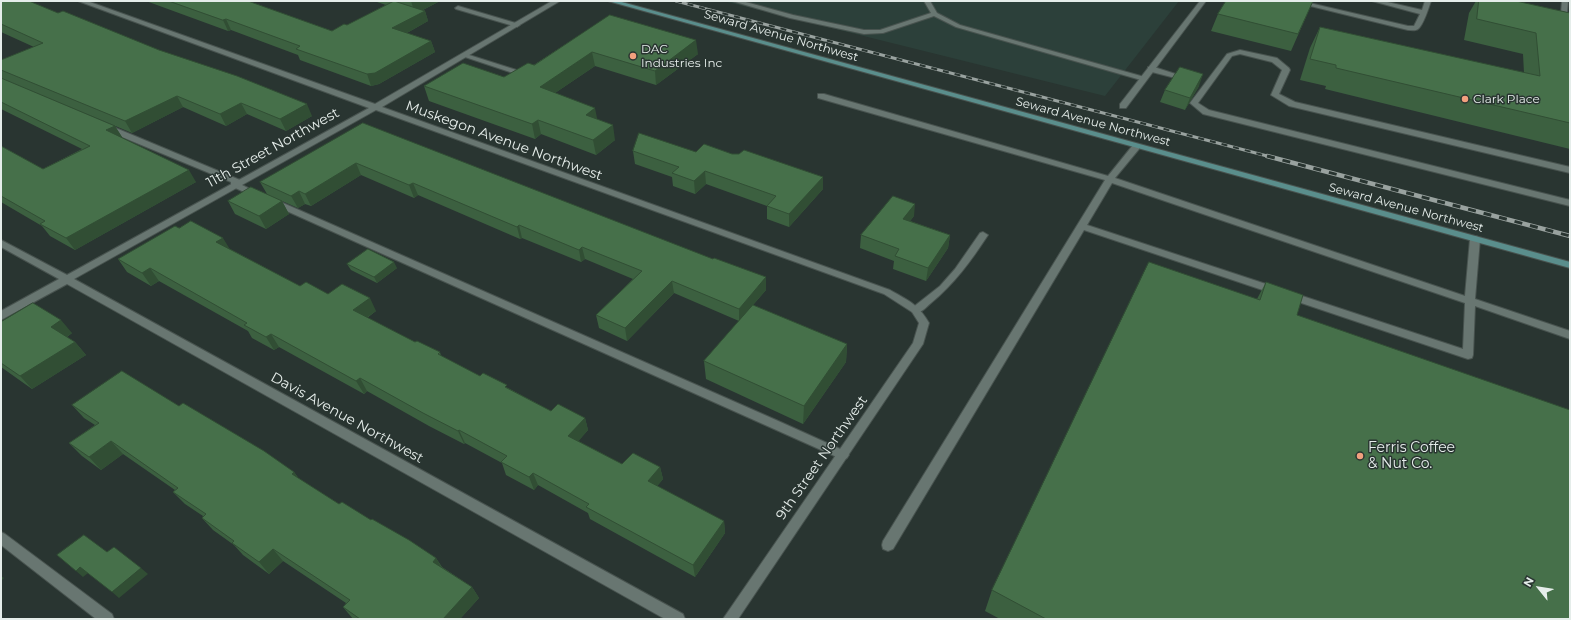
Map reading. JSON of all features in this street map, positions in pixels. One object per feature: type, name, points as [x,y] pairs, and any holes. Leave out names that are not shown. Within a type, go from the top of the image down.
[{"type":"street","name":"Muskegon Avenue Northwest","points":[[81,1],[374,108],[888,292],[916,310]]},
{"type":"street","name":"11th Street Northwest","points":[[1,316],[236,183],[374,108],[557,1]]},
{"type":"street","name":"Seward Avenue Northwest","points":[[611,1],[1136,147],[1570,265]]},
{"type":"street","points":[[735,1],[792,17],[864,32],[881,32],[935,14]]},
{"type":"street","points":[[926,1],[935,14],[958,26],[1144,78]]},
{"type":"street","points":[[1123,106],[1203,1]]},
{"type":"street","points":[[1293,1],[1408,28],[1416,28],[1424,13],[1428,1]]},
{"type":"street","points":[[1375,1],[1424,13]]},
{"type":"street","points":[[1546,16],[1553,17],[1564,14],[1565,1]]},
{"type":"street","points":[[458,8],[517,25]]},
{"type":"street","points":[[1570,170],[1292,104],[1275,95],[1286,70],[1274,60],[1240,52],[1229,55],[1201,83],[1194,103],[1206,112],[1570,203]]},
{"type":"street","points":[[464,56],[525,74]]},
{"type":"street","points":[[1151,69],[1201,83]]},
{"type":"street","points":[[821,96],[1110,179],[1570,335]]},
{"type":"street","points":[[98,124],[236,183],[449,282],[656,370],[843,455]]},
{"type":"street","points":[[888,544],[1110,179],[1136,147]]},
{"type":"street","points":[[1082,226],[1468,355],[1470,301],[1475,239]]},
{"type":"street","points":[[916,310],[943,288],[958,271],[983,235]]},
{"type":"street","name":"Davis Avenue Northwest","points":[[1,243],[678,619]]},
{"type":"street","name":"9th Street Northwest","points":[[730,619],[918,344],[924,323],[916,310]]},
{"type":"street","points":[[1,538],[107,619]]},
{"type":"shaded area","points":[[723,1],[1179,1],[1105,96]]},
{"type":"building","points":[[1,1],[29,1],[58,13],[63,11],[159,50],[237,76],[307,104],[280,119],[241,103],[220,114],[177,96],[125,121],[1,70],[1,60],[43,43],[1,24]]},
{"type":"building","points":[[169,1],[248,1],[332,31],[394,1],[425,11],[392,28],[431,41],[375,73],[367,74],[296,49],[300,46],[226,19],[223,20]]},
{"type":"building","points":[[1226,1],[1313,1],[1298,34],[1218,14]]},
{"type":"building","points":[[1479,1],[1516,1],[1570,13],[1570,123],[1336,68],[1336,65],[1310,59],[1320,27],[1540,76],[1536,33],[1477,19]]},
{"type":"building","points":[[610,15],[696,40],[655,71],[592,52],[540,87],[595,108],[586,115],[613,125],[593,140],[538,120],[532,124],[424,86],[463,63],[504,77],[528,63],[534,65]]},
{"type":"building","points":[[1180,67],[1203,74],[1190,98],[1165,90]]},
{"type":"building","points":[[1,78],[115,126],[106,130],[189,170],[66,238],[40,224],[45,221],[1,196],[1,146],[43,169],[90,146],[1,102]]},
{"type":"building","points":[[363,123],[713,259],[714,258],[766,277],[739,309],[672,281],[625,328],[596,315],[642,271],[582,247],[579,250],[519,225],[517,227],[413,183],[409,185],[356,163],[305,194],[299,191],[291,196],[260,182]]},
{"type":"building","points":[[639,133],[696,152],[704,144],[732,154],[739,154],[744,150],[823,177],[789,214],[767,206],[776,196],[705,171],[694,181],[672,173],[679,167],[633,151]]},
{"type":"building","points":[[251,187],[282,201],[259,216],[228,201]]},
{"type":"building","points":[[893,196],[915,204],[903,219],[950,235],[928,268],[895,256],[899,249],[861,235]]},
{"type":"building","points":[[191,221],[223,238],[216,242],[300,286],[306,282],[328,294],[342,284],[370,298],[353,310],[415,342],[417,341],[440,352],[438,354],[480,376],[483,373],[507,385],[505,387],[551,411],[558,404],[585,418],[568,436],[622,464],[633,453],[660,467],[648,481],[724,521],[693,565],[586,507],[589,504],[533,473],[529,477],[501,462],[507,456],[459,430],[458,431],[423,413],[360,378],[356,381],[271,334],[266,337],[244,325],[247,323],[150,268],[142,273],[118,259],[175,226],[179,228]]},
{"type":"building","points":[[368,249],[394,262],[374,277],[347,264]]},
{"type":"building","points":[[1149,262],[1260,300],[1266,282],[1303,295],[1297,315],[1570,410],[1570,619],[1046,619],[992,590]]},
{"type":"building","points":[[33,303],[61,320],[51,327],[75,342],[20,376],[1,363],[1,322]]},
{"type":"building","points":[[753,305],[847,344],[804,406],[704,361]]},
{"type":"building","points":[[122,371],[179,406],[183,403],[264,451],[294,472],[292,474],[339,504],[342,502],[371,520],[372,519],[409,540],[436,558],[433,562],[472,587],[443,619],[360,619],[343,607],[350,600],[273,549],[259,562],[232,543],[234,541],[202,518],[206,514],[173,492],[178,488],[111,441],[89,457],[69,443],[99,423],[72,405]]},
{"type":"building","points":[[84,535],[107,552],[114,547],[141,568],[112,592],[80,567],[76,571],[57,555]]},
{"type":"railway","points":[[676,1],[1271,157]]},
{"type":"railway","points":[[1267,156],[1570,236]]},
{"type":"place","name":"DAC Industries Inc","points":[[633,56]]},
{"type":"place","name":"Clark Place","points":[[1465,99]]},
{"type":"place","name":"Ferris Coffee & Nut Co.","points":[[1360,456]]}]
